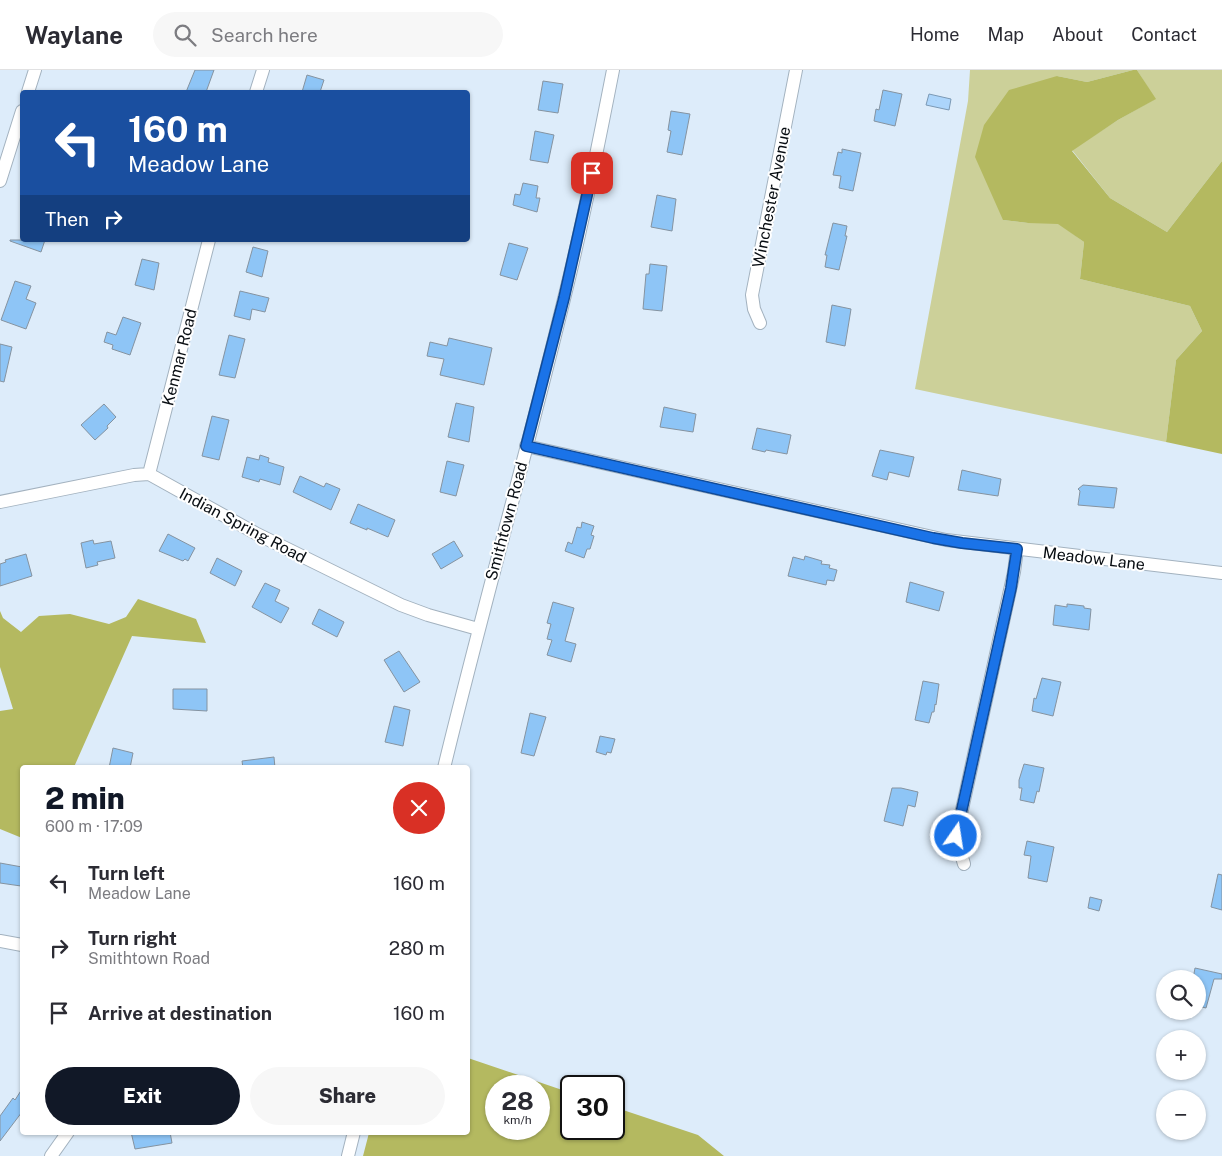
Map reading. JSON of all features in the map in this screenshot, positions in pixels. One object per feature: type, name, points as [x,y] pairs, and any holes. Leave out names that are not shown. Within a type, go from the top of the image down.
[{"type":"street","points":[[29,90],[35,70]]},
{"type":"street","points":[[257,90],[263,70]]},
{"type":"street","name":"Smithtown Road","points":[[445,765],[564,298],[613,70]]},
{"type":"street","name":"Winchester Avenue","points":[[760,323],[754,309],[752,294],[796,70]]},
{"type":"street","points":[[0,181],[20,117]]},
{"type":"street","name":"Kenmar Road","points":[[149,474],[208,242]]},
{"type":"street","name":"Meadow Lane","points":[[526,446],[962,543],[1222,572]]},
{"type":"street","points":[[0,502],[149,474]]},
{"type":"street","name":"Indian Spring Road","points":[[149,474],[257,534],[401,605],[428,615],[478,629]]},
{"type":"street","points":[[964,864],[956,836],[1008,600],[1017,549]]},
{"type":"street","points":[[0,941],[20,945]]},
{"type":"street","points":[[51,1156],[66,1135]]},
{"type":"street","points":[[348,1156],[353,1135]]},
{"type":"green space","points":[[970,70],[1133,70],[1087,82],[1057,76],[1003,220],[1028,223],[1058,223],[1084,242],[1080,279],[1190,306],[1202,331],[1176,360],[1166,442],[915,389],[968,101]]},
{"type":"green space","points":[[1137,70],[1222,70],[1222,161],[1167,232],[1110,198],[1072,150],[1155,99]]},
{"type":"green space","points":[[1137,70],[1156,99],[1118,120],[1072,151],[1110,198],[1167,232],[1222,161],[1222,454],[1166,442],[1176,360],[1202,331],[1190,306],[1080,279],[1084,242],[1058,224],[1003,220],[975,157],[984,125],[1009,90],[1057,76],[1087,82]]},
{"type":"green space","points":[[138,599],[196,619],[206,643],[132,636],[75,765],[20,765],[20,837],[0,829],[0,711],[13,709],[0,667],[0,611],[3,618],[21,632],[39,616],[70,614],[109,624],[126,617]]},
{"type":"green space","points":[[470,1059],[518,1075],[485,1075],[485,1140],[550,1140],[550,1086],[560,1089],[560,1140],[625,1140],[625,1111],[698,1135],[724,1156],[363,1156],[368,1135],[470,1135]]},
{"type":"water","points":[[929,94],[951,99],[949,110],[926,105]]},
{"type":"building","points":[[195,70],[214,70],[207,90],[187,90]]},
{"type":"building","points":[[307,75],[324,80],[321,90],[303,90]]},
{"type":"building","points":[[543,81],[563,84],[558,113],[538,110]]},
{"type":"building","points":[[883,90],[902,94],[895,126],[874,121],[876,109],[879,110]]},
{"type":"building","points":[[671,111],[690,114],[682,155],[667,152],[671,131],[668,130]]},
{"type":"building","points":[[535,131],[554,135],[548,163],[530,160]]},
{"type":"building","points":[[842,149],[861,153],[853,191],[839,188],[841,176],[833,175],[838,152],[842,153]]},
{"type":"building","points":[[523,183],[538,186],[536,198],[540,198],[537,212],[513,205],[515,194],[520,195]]},
{"type":"building","points":[[657,195],[676,199],[672,231],[651,227]]},
{"type":"building","points":[[833,223],[847,226],[845,236],[847,236],[839,270],[825,267],[827,255],[825,255]]},
{"type":"building","points":[[20,240],[20,242],[44,242],[41,252],[10,241]]},
{"type":"building","points":[[509,243],[528,248],[517,280],[500,275]]},
{"type":"building","points":[[253,247],[268,251],[262,277],[246,272]]},
{"type":"building","points":[[142,259],[159,263],[154,290],[135,285]]},
{"type":"building","points":[[650,264],[667,266],[662,311],[643,309],[646,274],[649,274]]},
{"type":"building","points":[[15,281],[31,286],[26,299],[36,303],[26,329],[1,320]]},
{"type":"building","points":[[240,291],[269,298],[265,312],[252,309],[250,320],[234,316]]},
{"type":"building","points":[[832,305],[851,309],[845,346],[826,342]]},
{"type":"building","points":[[123,317],[141,323],[130,355],[112,349],[113,345],[104,342],[107,332],[116,335]]},
{"type":"building","points":[[229,335],[245,339],[235,378],[219,375]]},
{"type":"building","points":[[449,338],[492,348],[484,385],[440,375],[444,359],[427,356],[430,342],[447,346]]},
{"type":"building","points":[[0,344],[12,347],[4,382],[0,381]]},
{"type":"building","points":[[456,403],[474,407],[469,442],[448,437]]},
{"type":"building","points":[[104,404],[116,417],[107,426],[108,428],[95,440],[81,425]]},
{"type":"building","points":[[664,407],[696,414],[693,432],[660,427]]},
{"type":"building","points":[[212,416],[229,420],[219,460],[202,456]]},
{"type":"building","points":[[757,428],[791,435],[787,454],[752,449]]},
{"type":"building","points":[[880,450],[914,457],[909,477],[889,472],[887,480],[872,476]]},
{"type":"building","points":[[260,455],[269,458],[268,462],[284,467],[280,485],[260,479],[259,482],[242,477],[247,457],[259,460]]},
{"type":"building","points":[[447,461],[464,465],[456,496],[440,492]]},
{"type":"building","points":[[962,470],[1001,479],[998,496],[958,490]]},
{"type":"building","points":[[300,476],[324,487],[326,483],[340,489],[331,510],[293,492]]},
{"type":"building","points":[[1083,485],[1117,488],[1114,508],[1078,505],[1080,491],[1078,489]]},
{"type":"building","points":[[358,504],[395,520],[388,537],[350,523]]},
{"type":"building","points":[[582,522],[594,526],[591,535],[594,536],[590,549],[587,549],[584,558],[565,551],[568,542],[572,544],[577,527],[581,528]]},
{"type":"building","points":[[168,534],[195,548],[188,561],[185,559],[183,561],[159,551]]},
{"type":"building","points":[[93,540],[94,544],[111,541],[115,558],[97,562],[98,565],[86,568],[81,543]]},
{"type":"building","points":[[454,541],[463,556],[441,569],[432,554]]},
{"type":"building","points":[[26,554],[32,576],[0,586],[0,564],[6,562],[5,560]]},
{"type":"building","points":[[805,556],[822,561],[821,564],[830,565],[829,568],[837,570],[834,581],[827,580],[826,585],[788,576],[793,557],[804,560]]},
{"type":"building","points":[[217,558],[242,571],[235,586],[210,573]]},
{"type":"building","points":[[910,582],[944,592],[939,611],[906,602]]},
{"type":"building","points":[[265,583],[280,590],[275,601],[289,608],[281,623],[252,607]]},
{"type":"building","points":[[553,602],[574,608],[565,641],[576,644],[571,662],[547,655],[552,640],[547,639],[551,624],[547,623]]},
{"type":"building","points":[[1067,604],[1084,606],[1084,608],[1091,609],[1089,630],[1053,625],[1055,605],[1067,607]]},
{"type":"building","points":[[319,609],[344,622],[337,637],[312,624]]},
{"type":"building","points":[[399,651],[420,682],[404,692],[384,660]]},
{"type":"building","points":[[1042,678],[1061,682],[1053,716],[1032,711],[1034,698],[1036,699]]},
{"type":"building","points":[[923,681],[939,684],[936,705],[929,723],[915,720]]},
{"type":"building","points":[[173,689],[207,689],[207,711],[173,709]]},
{"type":"building","points":[[394,706],[410,710],[403,746],[385,742]]},
{"type":"building","points":[[530,713],[546,717],[534,756],[521,753]]},
{"type":"building","points":[[600,736],[615,739],[611,753],[607,752],[606,755],[596,752]]},
{"type":"building","points":[[113,748],[133,753],[131,765],[110,765]]},
{"type":"building","points":[[274,757],[275,765],[243,765],[242,761]]},
{"type":"building","points":[[1024,764],[1044,768],[1039,792],[1037,791],[1034,803],[1020,800],[1022,788],[1019,788],[1019,780]]},
{"type":"building","points":[[892,788],[918,792],[915,807],[908,805],[903,826],[884,821]]},
{"type":"building","points":[[1027,841],[1054,847],[1047,882],[1028,878],[1031,856],[1024,855]]},
{"type":"building","points":[[0,863],[20,867],[20,886],[0,883]]},
{"type":"building","points":[[1218,874],[1222,875],[1222,910],[1211,907]]},
{"type":"building","points":[[1090,897],[1102,900],[1099,911],[1088,908]]},
{"type":"building","points":[[1206,970],[1222,974],[1222,979],[1214,979],[1206,1008]]},
{"type":"building","points":[[20,1092],[20,1115],[0,1141],[0,1116],[13,1098],[15,1100]]},
{"type":"building","points":[[132,1135],[171,1135],[172,1143],[135,1149]]},
{"type":"route","points":[[592,173],[564,298],[526,446],[933,538],[1017,549],[1011,588],[956,836]]}]
